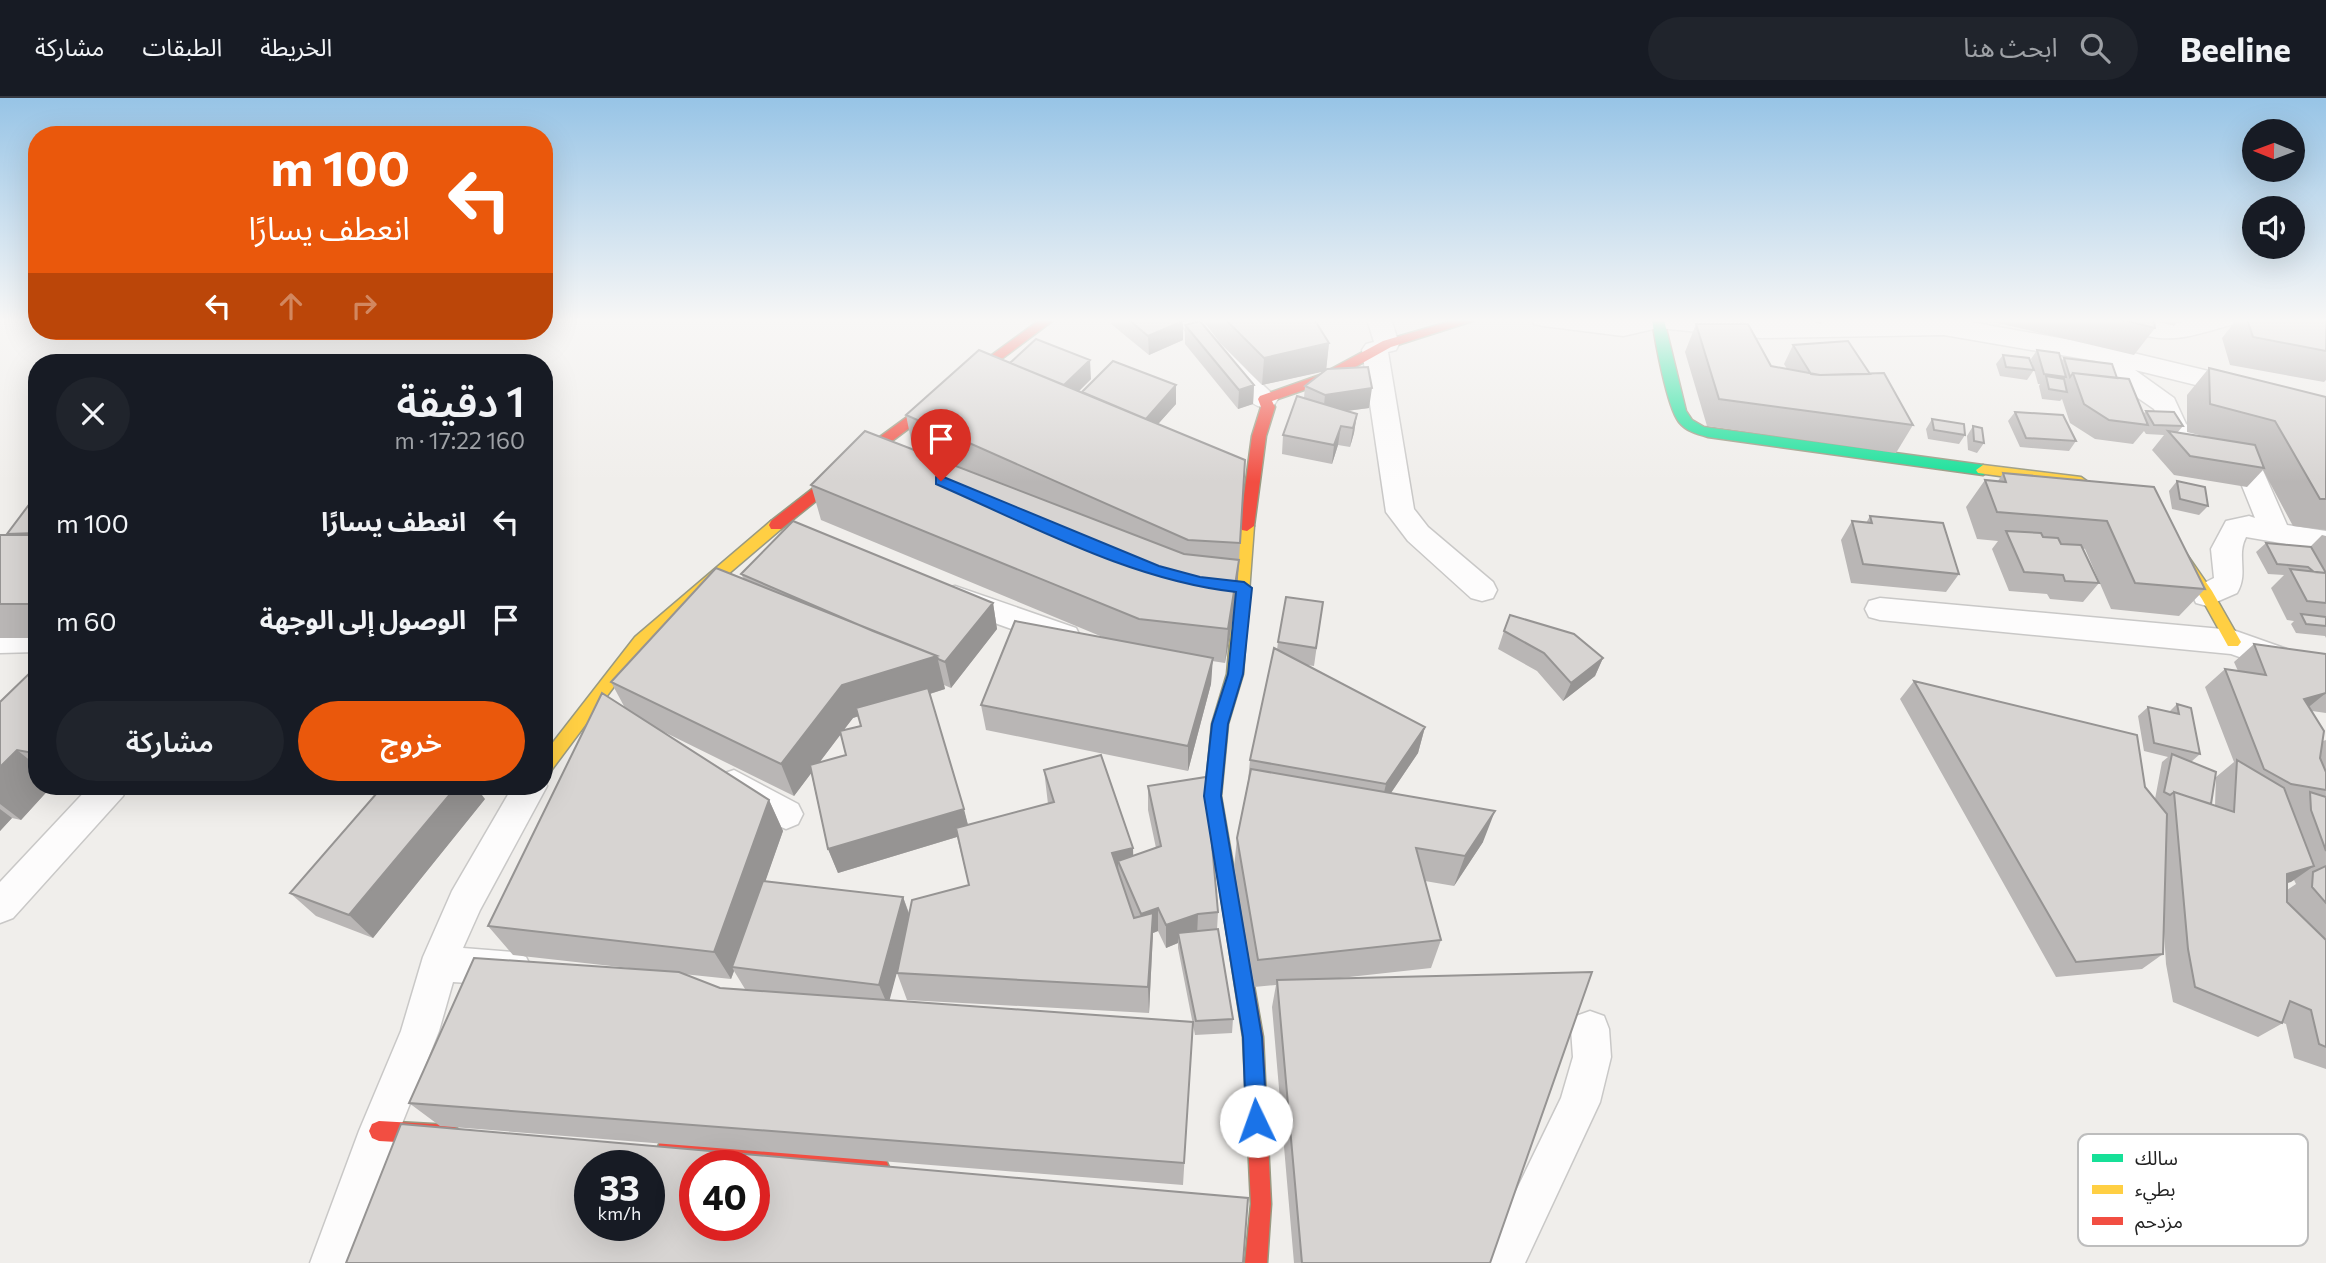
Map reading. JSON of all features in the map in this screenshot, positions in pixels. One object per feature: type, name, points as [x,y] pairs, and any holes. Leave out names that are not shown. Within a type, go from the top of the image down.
[{"type":"street","points":[[553,758],[606,708],[640,641],[883,455],[977,373]]},
{"type":"street","points":[[1236,373],[1265,399],[1268,407],[1240,485],[1244,588],[1236,674],[1220,724],[1213,796],[1252,1037],[1256,1263]]},
{"type":"street","points":[[1265,399],[1333,373]]},
{"type":"street","points":[[1384,373],[1400,512],[1418,534],[1482,590]]},
{"type":"street","points":[[1670,373],[1683,420],[1693,428],[1708,433],[1897,457],[1959,468],[2091,483]]},
{"type":"street","points":[[2124,373],[2165,404],[2175,429],[2186,437],[2235,455],[2248,466],[2276,534]]},
{"type":"street","points":[[2184,373],[2326,408]]},
{"type":"street","points":[[968,380],[993,389]]},
{"type":"street","points":[[2207,595],[2227,585],[2230,574],[2225,548],[2236,528],[2249,526],[2276,534],[2326,541]]},
{"type":"street","points":[[2168,538],[2207,595],[2233,642]]},
{"type":"street","points":[[1211,584],[1244,588]]},
{"type":"street","points":[[933,589],[1086,644]]},
{"type":"street","points":[[1880,609],[2233,642],[2296,665],[2326,670]]},
{"type":"street","points":[[0,640],[28,640]]},
{"type":"street","points":[[1202,669],[1236,674]]},
{"type":"street","points":[[714,772],[786,814]]},
{"type":"street","points":[[0,907],[103,795]]},
{"type":"street","points":[[331,1263],[379,1131],[420,1031],[439,964],[465,902],[525,795]]},
{"type":"street","points":[[439,964],[541,971]]},
{"type":"street","points":[[1502,1263],[1580,1102],[1592,1057],[1590,1029]]},
{"type":"street","points":[[379,1131],[461,1136]]},
{"type":"street","points":[[652,1148],[775,1156],[895,1169]]},
{"type":"building","points":[[953,373],[1036,373],[1245,460],[1240,543],[1188,540],[906,415]]},
{"type":"building","points":[[1035,373],[1076,373],[1064,385]]},
{"type":"building","points":[[1101,373],[1145,373],[1176,385],[1146,419],[1082,392]]},
{"type":"building","points":[[1225,373],[1244,373],[1254,385],[1239,390]]},
{"type":"building","points":[[1321,373],[1369,373],[1372,388],[1325,395],[1305,386]]},
{"type":"building","points":[[1711,373],[1884,373],[1913,425],[1719,399]]},
{"type":"building","points":[[1811,373],[1870,374],[1820,375]]},
{"type":"building","points":[[2065,373],[2066,377],[2044,374]]},
{"type":"building","points":[[2073,373],[2129,379],[2148,425],[2109,420],[2084,404]]},
{"type":"building","points":[[2076,373],[2115,373],[2117,378]]},
{"type":"building","points":[[2209,373],[2231,373],[2326,397],[2326,499],[2320,499],[2275,421],[2210,404]]},
{"type":"building","points":[[2046,376],[2064,379],[2067,392],[2049,389]]},
{"type":"building","points":[[1297,396],[1357,414],[1353,428],[1341,426],[1334,445],[1283,435]]},
{"type":"building","points":[[2146,411],[2174,412],[2183,426],[2154,425]]},
{"type":"building","points":[[2015,412],[2063,415],[2076,441],[2026,438]]},
{"type":"building","points":[[1932,419],[1964,424],[1965,435],[1934,430]]},
{"type":"building","points":[[1973,426],[1982,428],[1984,443],[1974,441]]},
{"type":"building","points":[[865,431],[1184,554],[1239,560],[1228,629],[1139,619],[811,485]]},
{"type":"building","points":[[2168,431],[2255,445],[2264,468],[2190,456]]},
{"type":"building","points":[[2003,473],[2154,487],[2205,589],[2135,583],[2107,521],[1997,512],[1985,480],[2006,482]]},
{"type":"building","points":[[2177,481],[2205,487],[2208,506],[2180,499]]},
{"type":"building","points":[[28,506],[28,533],[7,534]]},
{"type":"building","points":[[1870,516],[1943,523],[1959,574],[1863,564],[1852,521],[1872,523]]},
{"type":"building","points":[[793,521],[993,603],[945,662],[937,656],[741,574]]},
{"type":"building","points":[[2006,531],[2041,533],[2043,537],[2058,538],[2061,544],[2081,545],[2099,583],[2065,581],[2063,575],[2024,572]]},
{"type":"building","points":[[0,535],[28,535],[28,604],[0,604]]},
{"type":"building","points":[[2266,543],[2311,547],[2326,573],[2314,572],[2308,567],[2277,564]]},
{"type":"building","points":[[716,568],[937,656],[842,685],[781,764],[611,682]]},
{"type":"building","points":[[2290,569],[2326,573],[2326,603],[2307,601]]},
{"type":"building","points":[[1286,597],[1323,602],[1316,648],[1278,642]]},
{"type":"building","points":[[2301,614],[2326,617],[2326,626],[2306,624]]},
{"type":"building","points":[[1510,615],[1574,634],[1603,658],[1571,683],[1544,653],[1504,631]]},
{"type":"building","points":[[1015,621],[1213,658],[1188,746],[981,705]]},
{"type":"building","points":[[2254,644],[2326,654],[2326,693],[2304,699],[2324,731],[2320,758],[2326,772],[2326,790],[2291,784],[2264,769],[2225,669],[2266,675]]},
{"type":"building","points":[[1274,648],[1425,727],[1386,784],[1250,760]]},
{"type":"building","points":[[28,675],[28,752],[17,750],[0,767],[0,702]]},
{"type":"building","points":[[1914,681],[2137,735],[2145,787],[2167,814],[2163,954],[2076,962]]},
{"type":"building","points":[[928,688],[964,809],[828,849],[810,765],[846,755],[840,731],[861,726],[856,708]]},
{"type":"building","points":[[602,693],[769,800],[714,952],[488,926]]},
{"type":"building","points":[[2177,704],[2191,708],[2200,754],[2154,743],[2148,707],[2179,714]]},
{"type":"building","points":[[2172,754],[2216,772],[2211,804],[2174,792],[2170,795],[2164,792]]},
{"type":"building","points":[[1101,755],[1133,848],[1112,853],[1134,918],[1153,913],[1148,987],[897,973],[912,900],[969,885],[956,828],[1054,802],[1044,770]]},
{"type":"building","points":[[2237,760],[2284,788],[2314,866],[2287,874],[2287,902],[2326,940],[2326,1047],[2319,1044],[2311,1010],[2290,1001],[2282,1023],[2195,987],[2188,949],[2174,792],[2234,812]]},
{"type":"building","points":[[1251,769],[1495,811],[1465,856],[1416,848],[1441,940],[1258,960],[1237,838]]},
{"type":"building","points":[[1206,777],[1218,912],[1198,914],[1166,925],[1158,908],[1141,914],[1118,861],[1161,846],[1148,786]]},
{"type":"building","points":[[2310,792],[2326,797],[2326,851],[2311,810]]},
{"type":"building","points":[[375,795],[449,795],[349,915],[290,893]]},
{"type":"building","points":[[2326,866],[2326,903],[2312,887],[2313,872]]},
{"type":"building","points":[[763,881],[903,897],[879,985],[732,967]]},
{"type":"building","points":[[1218,929],[1233,1019],[1196,1021],[1178,933]]},
{"type":"building","points":[[474,958],[679,972],[720,988],[1193,1022],[1184,1163],[409,1103]]},
{"type":"building","points":[[1592,972],[1490,1263],[1302,1263],[1277,980]]},
{"type":"building","points":[[401,1124],[699,1150],[679,1150],[679,1241],[770,1241],[770,1156],[1248,1198],[1243,1263],[346,1263]]},
{"type":"traffic: fast","points":[[1670,373],[1681,416],[1687,423],[1708,433],[1983,470]]},
{"type":"traffic: slow","points":[[1983,470],[2081,482]]},
{"type":"traffic: slow","points":[[553,755],[640,641],[776,525]]},
{"type":"traffic: slow","points":[[1236,934],[1213,796],[1220,724],[1235,674],[1247,526]]},
{"type":"traffic: slow","points":[[2174,547],[2207,595],[2233,642]]},
{"type":"traffic: jam","points":[[776,525],[871,450],[975,373]]},
{"type":"traffic: jam","points":[[1247,526],[1259,436],[1268,407],[1265,399],[1333,373]]},
{"type":"traffic: jam","points":[[1236,934],[1253,1037],[1261,1204],[1256,1263]]},
{"type":"traffic: jam","points":[[379,1131],[450,1135]]},
{"type":"traffic: jam","points":[[667,1149],[775,1156],[879,1167]]},
{"type":"route","points":[[941,481],[1156,571],[1200,582],[1244,588],[1236,674],[1220,724],[1213,796],[1252,1037],[1256,1121]]}]
